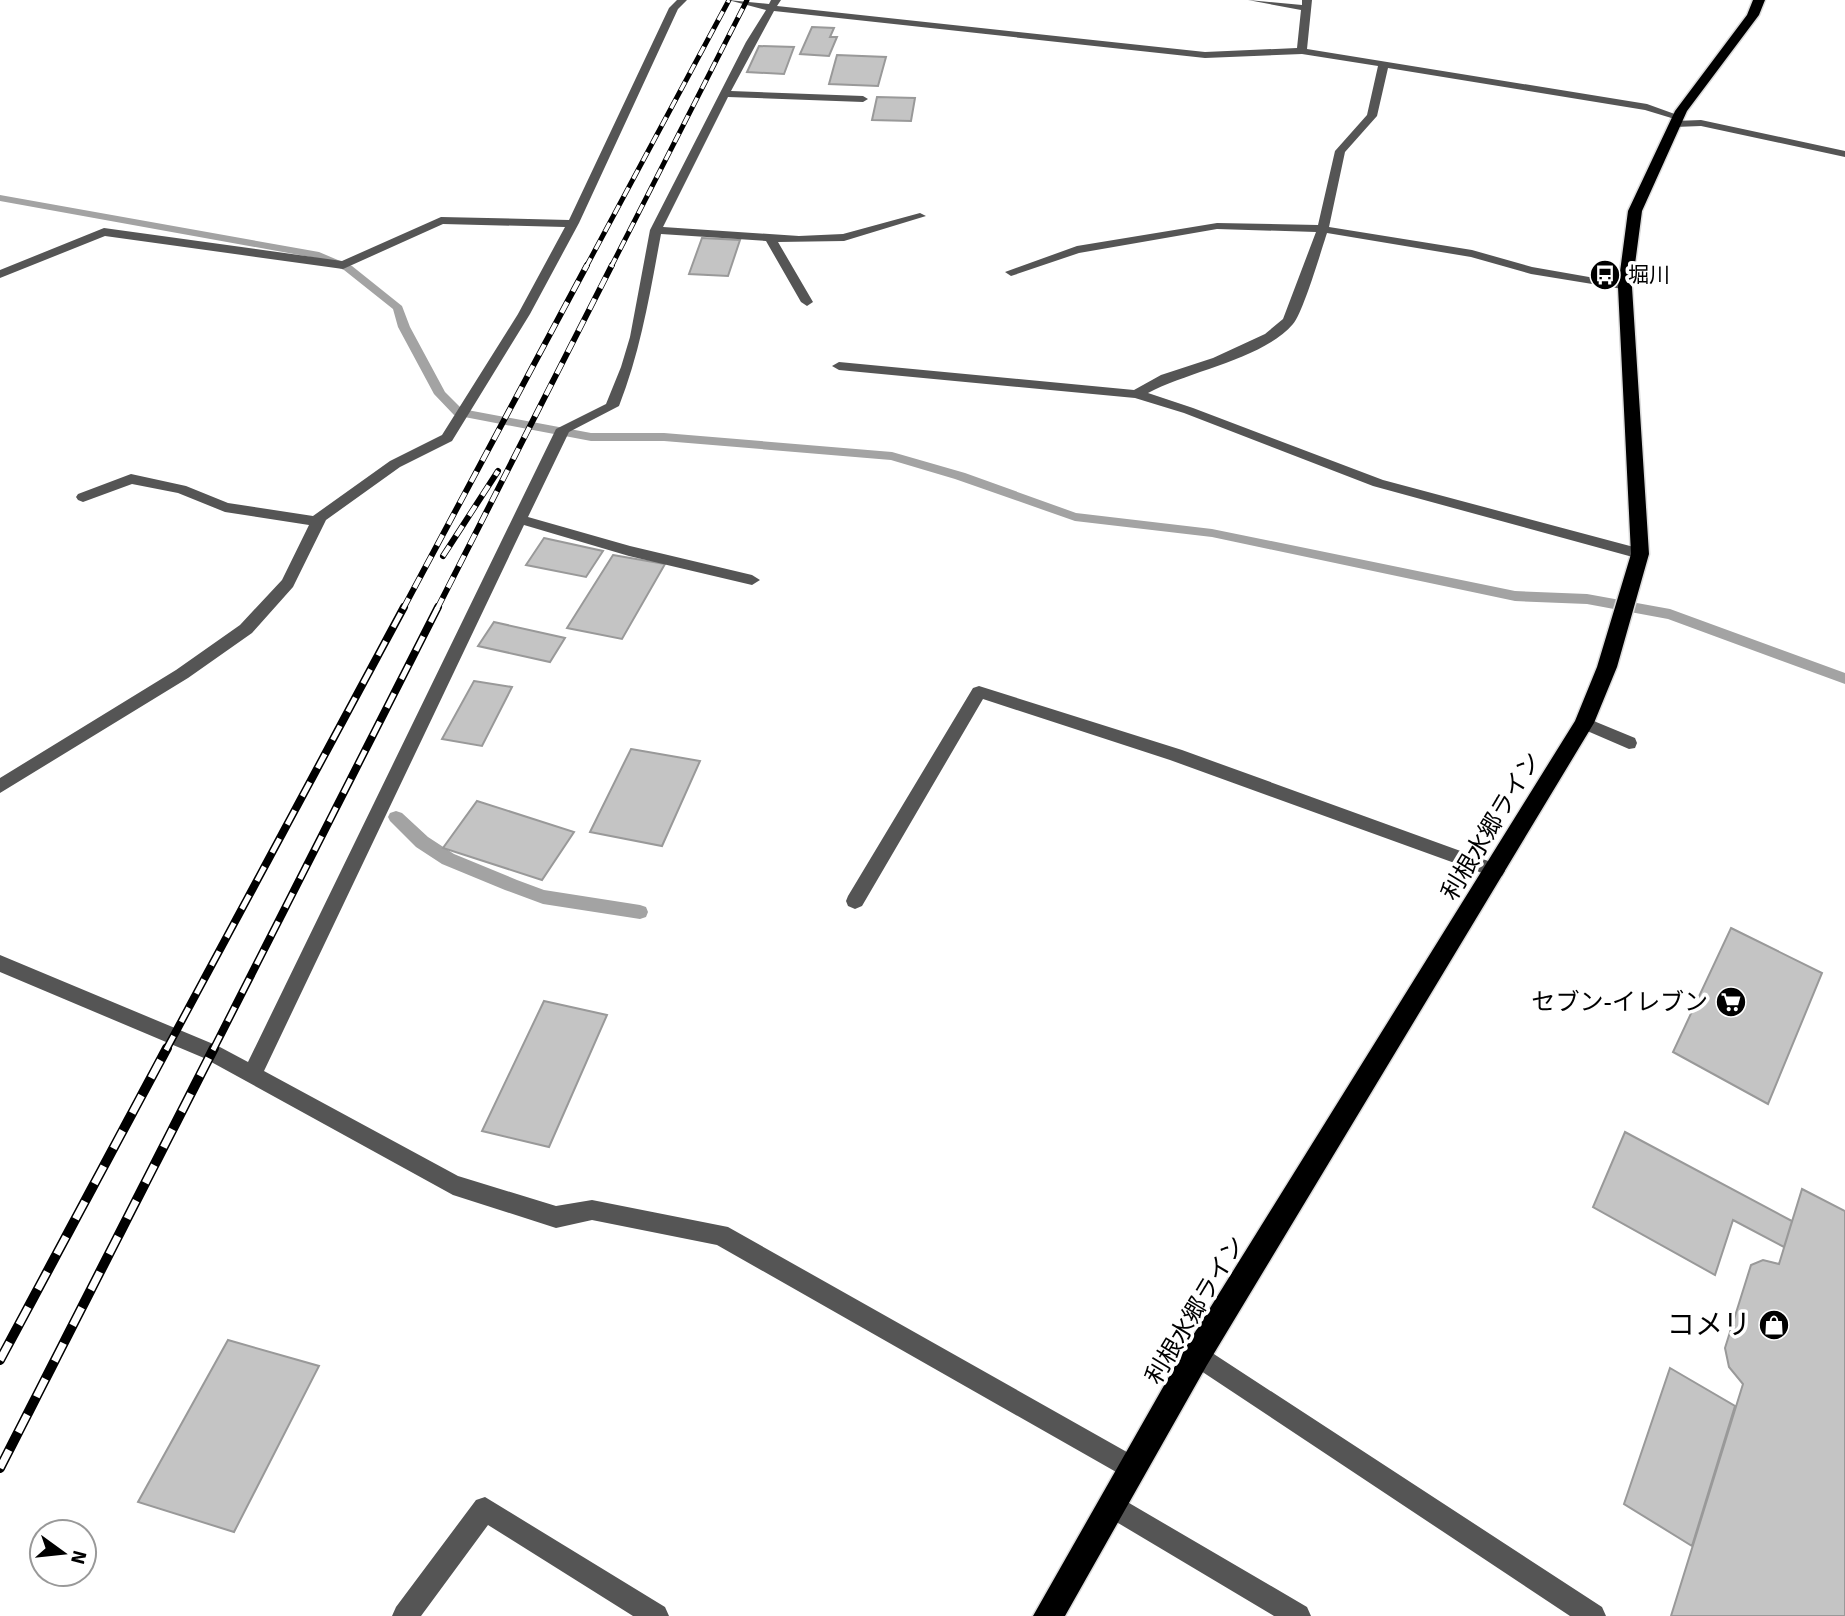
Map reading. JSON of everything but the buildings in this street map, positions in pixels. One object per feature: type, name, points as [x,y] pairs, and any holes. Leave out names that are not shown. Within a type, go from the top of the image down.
[{"type":"highway","name":"利根水郷ライン","points":[[1048,1616],[1197,1355],[1496,871],[1584,723],[1607,667],[1640,554],[1625,287],[1635,211],[1676,120],[1753,15],[1759,0]]},
{"type":"street","points":[[0,786],[182,674],[246,629],[288,583],[320,517],[355,490],[396,464],[447,438],[524,314],[573,223],[674,8],[682,0]]},
{"type":"street","points":[[733,0],[1205,55],[1302,51],[1647,107],[1676,120],[1845,154]]},
{"type":"street","points":[[1253,0],[1306,4],[1302,51]]},
{"type":"street","points":[[252,1074],[563,429],[612,406],[628,367],[636,337],[656,230],[751,42],[774,4]]},
{"type":"street","points":[[1136,394],[1166,378],[1218,361],[1259,342],[1289,321],[1322,229],[1340,151],[1366,126],[1372,116],[1383,66]]},
{"type":"street","points":[[725,93],[863,99]]},
{"type":"street","points":[[656,230],[799,240],[844,237],[920,216]]},
{"type":"street","points":[[0,274],[104,232],[343,265],[441,220],[552,226],[573,223]]},
{"type":"street","points":[[1011,272],[1077,250],[1217,226],[1322,229],[1472,254],[1531,270],[1625,287]]},
{"type":"street","points":[[770,238],[807,302]]},
{"type":"street","points":[[839,366],[1136,394],[1173,404],[1339,470],[1412,495],[1640,554]]},
{"type":"street","points":[[83,497],[131,479],[181,489],[225,507],[318,522]]},
{"type":"street","points":[[519,519],[629,551],[752,580]]},
{"type":"street","points":[[855,901],[979,692],[1176,755],[1496,871]]},
{"type":"street","points":[[1584,723],[1629,743]]},
{"type":"street","points":[[0,963],[211,1052],[453,1185],[556,1217],[592,1210],[720,1235],[1132,1469]]},
{"type":"street","points":[[1197,1355],[1593,1616]]},
{"type":"street","points":[[1112,1505],[1297,1616]]},
{"type":"street","points":[[405,1616],[485,1509],[656,1616]]},
{"type":"waterway","points":[[0,198],[319,255],[348,268],[398,308],[404,327],[440,394],[458,412],[591,437],[664,437],[892,456],[960,476],[1075,517],[1212,533],[1515,596],[1587,599],[1670,614],[1845,679]]},
{"type":"waterway","points":[[396,817],[422,842],[448,859],[511,885],[543,897],[640,912]]},
{"type":"railway","points":[[586,267],[729,0]]},
{"type":"railway","points":[[611,267],[747,0]]},
{"type":"railway","points":[[403,609],[587,265]]},
{"type":"railway","points":[[437,609],[612,265]]},
{"type":"railway","points":[[443,556],[498,471]]},
{"type":"railway","points":[[166,1050],[404,607]]},
{"type":"railway","points":[[213,1050],[438,607]]},
{"type":"railway","points":[[0,1360],[167,1048]]},
{"type":"railway","points":[[0,1468],[214,1048]]},
{"type":"place","name":"堀川","points":[[1605,275]]},
{"type":"place","name":"セブン-イレブン","points":[[1731,1002]]},
{"type":"place","name":"コメリ","points":[[1774,1325]]}]
